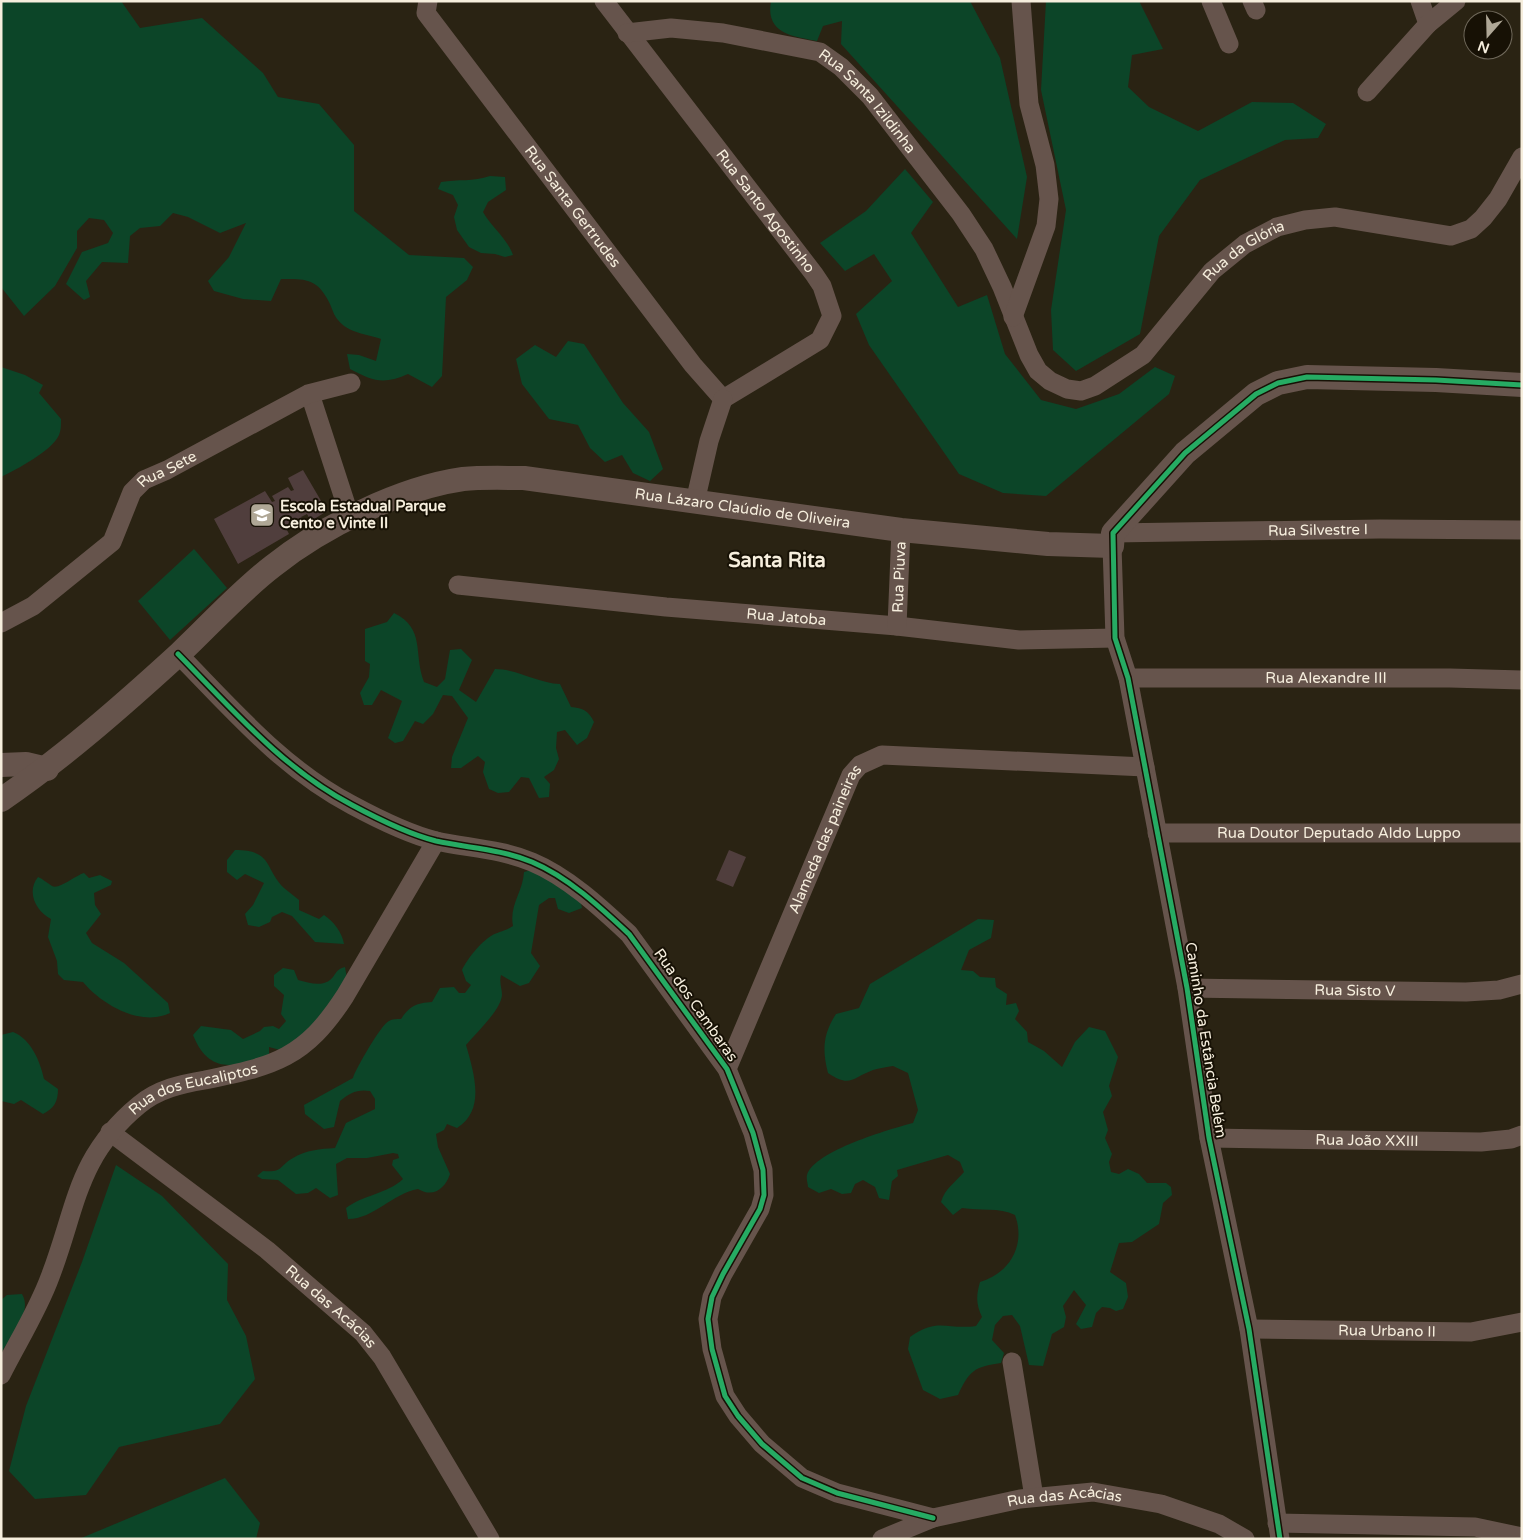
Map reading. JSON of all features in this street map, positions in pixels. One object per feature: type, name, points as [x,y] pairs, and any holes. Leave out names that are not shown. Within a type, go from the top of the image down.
[{"type":"street","name":"Rua Santo Agostinho","points":[[604,1],[814,274],[822,286],[832,316],[820,340],[723,399]]},
{"type":"street","points":[[1013,317],[1046,226],[1049,199],[1045,165],[1029,104],[1021,1]]},
{"type":"street","points":[[1212,1],[1229,44]]},
{"type":"street","points":[[1420,1],[1428,24]]},
{"type":"street","points":[[1367,92],[1428,24],[1456,1]]},
{"type":"street","name":"Rua Santa Gertrudes","points":[[427,7],[693,365],[723,399]]},
{"type":"street","name":"Rua Santa Izildinha","points":[[628,32],[671,28],[732,34],[820,52],[841,67],[870,96],[961,214],[984,248],[1013,317]]},
{"type":"street","name":"Rua da Glória","points":[[1013,317],[1038,371],[1050,381],[1067,389],[1081,391],[1088,389],[1143,355],[1212,271],[1244,244],[1278,227],[1305,220],[1335,218],[1451,236],[1471,229],[1483,218],[1498,198],[1522,157]]},
{"type":"street","points":[[1113,539],[1186,453],[1256,394],[1278,383],[1307,377],[1436,380],[1522,385]]},
{"type":"street","name":"Rua Sete","points":[[1,623],[33,606],[112,542],[132,492],[144,480],[310,394],[351,383]]},
{"type":"street","points":[[310,394],[350,517]]},
{"type":"street","points":[[695,502],[709,441],[723,399]]},
{"type":"street","name":"Rua Lázaro Claúdio de Oliveira","points":[[1,800],[47,769],[178,654],[273,565],[323,531],[350,517],[432,486],[463,479],[524,478],[901,530],[1048,544],[1113,539]]},
{"type":"street","name":"Rua Silvestre I","points":[[1113,539],[1380,529],[1522,530]]},
{"type":"street","name":"Rua Piuva","points":[[897,626],[901,530]]},
{"type":"street","name":"Caminho da Estância Belém","points":[[1113,539],[1115,638],[1128,678],[1186,988],[1209,1138],[1249,1329],[1279,1531]]},
{"type":"street","name":"Rua Jatoba","points":[[458,585],[666,607],[897,626],[1019,640],[1115,638]]},
{"type":"street","name":"Rua dos Cambaras","points":[[178,654],[269,748],[332,793],[370,813],[436,841],[489,849],[532,862],[564,881],[602,910],[628,934],[727,1069],[753,1134],[763,1170],[764,1195],[753,1223],[723,1274],[711,1305],[708,1320],[712,1349],[725,1396],[738,1416],[762,1444],[802,1478],[837,1494],[933,1518]]},
{"type":"street","name":"Rua Alexandre III","points":[[1128,678],[1450,678],[1522,680]]},
{"type":"street","name":"Alameda das paineiras","points":[[727,1069],[827,829],[851,776],[860,765],[882,755],[1145,767]]},
{"type":"street","points":[[1,765],[26,764],[47,769]]},
{"type":"street","name":"Rua Doutor Deputado Aldo Luppo","points":[[1157,833],[1522,833]]},
{"type":"street","name":"Rua dos Eucaliptos","points":[[1,1375],[50,1278],[73,1202],[86,1170],[110,1132],[153,1095],[179,1085],[250,1071],[286,1058],[315,1036],[330,1019],[345,996],[436,841]]},
{"type":"street","name":"Rua Sisto V","points":[[1186,988],[1466,992],[1499,990],[1522,984]]},
{"type":"street","name":"Rua das Acácias","points":[[110,1132],[267,1250],[363,1334],[382,1357],[490,1539]]},
{"type":"street","name":"Rua João XXIII","points":[[1209,1138],[1481,1142],[1511,1139],[1522,1135]]},
{"type":"street","name":"Rua Urbano II","points":[[1249,1329],[1471,1332],[1522,1322]]},
{"type":"street","points":[[1012,1362],[1034,1497]]},
{"type":"street","name":"Rua das Acácias","points":[[882,1539],[933,1518],[1034,1497],[1093,1492],[1161,1504],[1219,1524],[1245,1539]]},
{"type":"street","points":[[1279,1531],[1475,1527],[1522,1537]]},
{"type":"green space","points":[[1,1],[121,1],[140,28],[202,18],[263,73],[278,97],[319,104],[354,145],[354,211],[409,255],[464,258],[473,267],[467,280],[446,297],[442,376],[432,387],[408,374],[392,380],[378,380],[350,369],[347,354],[359,355],[376,361],[381,339],[352,330],[342,324],[335,316],[320,288],[310,282],[297,279],[281,279],[271,301],[243,299],[214,291],[208,281],[229,257],[246,223],[220,233],[188,217],[173,213],[160,226],[140,228],[130,236],[128,263],[102,262],[86,281],[90,297],[84,300],[66,284],[82,252],[108,243],[113,233],[104,220],[89,218],[77,231],[77,248],[55,286],[24,316],[1,287]]},
{"type":"green space","points":[[771,1],[970,1],[1000,58],[1027,177],[1017,239],[841,44],[842,21],[823,26],[817,41],[790,35],[777,27],[772,20],[770,12]]},
{"type":"green space","points":[[1046,1],[1139,1],[1163,49],[1132,55],[1128,87],[1149,107],[1198,131],[1252,102],[1293,103],[1326,124],[1318,138],[1285,140],[1200,180],[1159,236],[1140,334],[1076,371],[1053,350],[1051,310],[1066,210],[1041,90]]},
{"type":"green space","points":[[905,169],[933,202],[911,233],[958,307],[987,295],[1005,354],[1041,400],[1076,409],[1119,394],[1155,367],[1175,376],[1169,394],[1046,496],[1003,493],[959,474],[869,345],[856,314],[892,281],[874,254],[845,271],[820,243],[866,211]]},
{"type":"green space","points":[[490,176],[505,177],[506,190],[488,202],[483,212],[503,238],[513,255],[505,257],[481,253],[469,247],[457,230],[454,217],[458,205],[453,195],[438,189],[441,182],[478,179]]},
{"type":"green space","points":[[568,341],[584,344],[623,403],[649,432],[663,469],[650,481],[633,473],[622,455],[605,462],[590,448],[578,425],[549,419],[522,384],[516,359],[535,345],[556,357]]},
{"type":"green space","points":[[1,367],[25,375],[43,385],[39,393],[61,419],[61,429],[50,447],[16,470],[1,477]]},
{"type":"green space","points":[[194,549],[227,588],[170,640],[138,601]]},
{"type":"green space","points":[[394,613],[411,626],[415,634],[424,682],[437,687],[445,679],[450,650],[461,649],[472,660],[459,690],[476,702],[495,669],[560,684],[571,707],[582,709],[590,715],[594,722],[587,738],[577,745],[565,730],[557,732],[556,748],[559,759],[554,770],[544,777],[550,784],[549,797],[539,798],[529,778],[521,777],[509,792],[498,793],[489,789],[483,772],[485,762],[478,756],[461,768],[451,768],[452,757],[468,718],[452,696],[443,695],[433,714],[423,724],[415,721],[403,741],[395,743],[388,738],[402,701],[381,690],[372,705],[364,705],[360,693],[369,677],[370,664],[365,661],[365,629],[387,622]]},
{"type":"green space","points":[[235,850],[256,853],[262,857],[284,888],[299,900],[299,910],[319,919],[324,915],[337,928],[344,944],[315,942],[292,916],[282,912],[272,917],[270,922],[259,927],[248,925],[245,914],[253,905],[264,883],[245,874],[237,880],[227,872],[227,860]]},
{"type":"green space","points":[[536,869],[580,899],[582,908],[569,913],[558,909],[555,898],[549,898],[539,905],[531,953],[540,966],[529,983],[520,986],[501,975],[501,1001],[466,1045],[474,1079],[475,1101],[472,1111],[466,1120],[457,1128],[447,1124],[444,1130],[436,1134],[438,1147],[450,1174],[442,1188],[429,1193],[418,1189],[409,1191],[375,1211],[357,1218],[348,1219],[346,1208],[390,1188],[403,1179],[392,1165],[393,1160],[399,1158],[398,1154],[393,1153],[367,1158],[347,1158],[336,1164],[338,1195],[330,1198],[316,1188],[308,1193],[296,1194],[278,1180],[262,1179],[257,1176],[263,1171],[278,1170],[303,1153],[335,1148],[346,1123],[375,1109],[375,1099],[370,1091],[354,1092],[340,1101],[334,1127],[324,1129],[305,1114],[304,1105],[353,1078],[375,1038],[389,1021],[401,1019],[414,1006],[432,1002],[440,988],[454,987],[459,993],[465,993],[471,985],[466,981],[462,970],[464,966],[483,942],[513,926],[514,905],[524,872]]},
{"type":"green space","points":[[84,873],[89,878],[100,875],[112,881],[111,885],[94,893],[95,905],[101,914],[86,933],[92,943],[124,963],[168,1003],[170,1013],[159,1017],[147,1017],[123,1011],[101,999],[83,982],[64,980],[58,974],[57,961],[48,937],[51,919],[41,911],[34,901],[34,883],[38,877],[55,887]]},
{"type":"green space","points":[[978,919],[994,920],[991,938],[969,950],[961,970],[973,971],[980,977],[995,978],[996,987],[1007,994],[1006,1005],[1016,1003],[1019,1011],[1015,1019],[1027,1032],[1028,1042],[1044,1051],[1062,1067],[1075,1042],[1089,1027],[1105,1031],[1118,1057],[1109,1086],[1112,1096],[1103,1112],[1108,1130],[1105,1138],[1112,1154],[1109,1162],[1111,1172],[1119,1174],[1128,1169],[1139,1174],[1147,1183],[1166,1183],[1171,1187],[1172,1195],[1163,1203],[1159,1224],[1132,1242],[1119,1243],[1110,1272],[1126,1283],[1128,1297],[1123,1309],[1116,1311],[1102,1307],[1096,1313],[1092,1327],[1081,1329],[1076,1324],[1086,1305],[1074,1290],[1063,1306],[1066,1317],[1064,1327],[1052,1334],[1043,1366],[1029,1365],[1020,1326],[1012,1315],[1003,1316],[995,1325],[992,1340],[1004,1353],[1001,1363],[979,1368],[966,1380],[958,1395],[940,1399],[923,1390],[908,1349],[910,1337],[928,1327],[942,1325],[976,1326],[982,1317],[977,1300],[980,1282],[1000,1272],[1007,1265],[1017,1247],[1018,1226],[1015,1215],[996,1210],[962,1208],[953,1215],[941,1202],[948,1189],[964,1172],[960,1162],[948,1155],[897,1170],[898,1176],[892,1181],[889,1200],[879,1198],[875,1187],[863,1180],[855,1184],[851,1193],[842,1194],[831,1189],[819,1193],[808,1187],[807,1175],[813,1166],[823,1158],[854,1142],[913,1123],[918,1110],[908,1073],[893,1066],[873,1070],[846,1081],[835,1078],[828,1073],[824,1049],[828,1028],[836,1014],[859,1008],[870,984]]},
{"type":"green space","points":[[345,967],[347,979],[310,1032],[280,1050],[269,1047],[269,1056],[245,1063],[224,1065],[207,1057],[199,1048],[193,1035],[201,1026],[231,1030],[243,1039],[264,1027],[273,1026],[279,1029],[286,1021],[281,1014],[284,995],[274,986],[274,975],[283,968],[294,970],[298,980],[321,984]]},
{"type":"green space","points":[[13,1032],[30,1045],[40,1065],[44,1079],[58,1089],[55,1104],[43,1114],[21,1100],[14,1104],[1,1101],[1,1035]]},
{"type":"green space","points":[[116,1165],[162,1196],[228,1264],[227,1300],[246,1336],[255,1379],[220,1424],[119,1447],[86,1495],[35,1499],[9,1471],[26,1406],[82,1262]]},
{"type":"green space","points":[[22,1294],[25,1301],[23,1316],[1,1353],[1,1300],[7,1295]]},
{"type":"green space","points":[[225,1478],[260,1523],[256,1539],[79,1539]]},
{"type":"building","name":"Escola Estadual Parque Cento e Vinte II","points":[[303,470],[327,511],[311,521],[307,514],[301,517],[304,522],[293,527],[290,523],[285,526],[289,534],[238,564],[214,519],[265,491],[272,502],[275,501],[272,496],[288,487],[291,491],[294,490],[288,478]]},
{"type":"building","points":[[729,850],[746,857],[733,887],[716,880]]},
{"type":"cycle path","points":[[1280,1539],[1249,1329],[1209,1138],[1187,988],[1128,678],[1115,638],[1113,533],[1185,453],[1256,394],[1278,383],[1307,377],[1436,380],[1522,385]]},
{"type":"cycle path","points":[[178,654],[259,737],[303,774],[327,790],[372,816],[415,834],[436,841],[508,854],[545,868],[584,894],[629,934],[727,1069],[753,1133],[763,1170],[764,1195],[760,1209],[712,1297],[708,1319],[712,1349],[725,1396],[738,1416],[762,1444],[802,1478],[837,1493],[933,1518]]},
{"type":"place","name":"Escola Estadual Parque Cento e Vinte II","points":[[262,515]]},
{"type":"district","name":"Santa Rita","points":[[777,560]]}]
